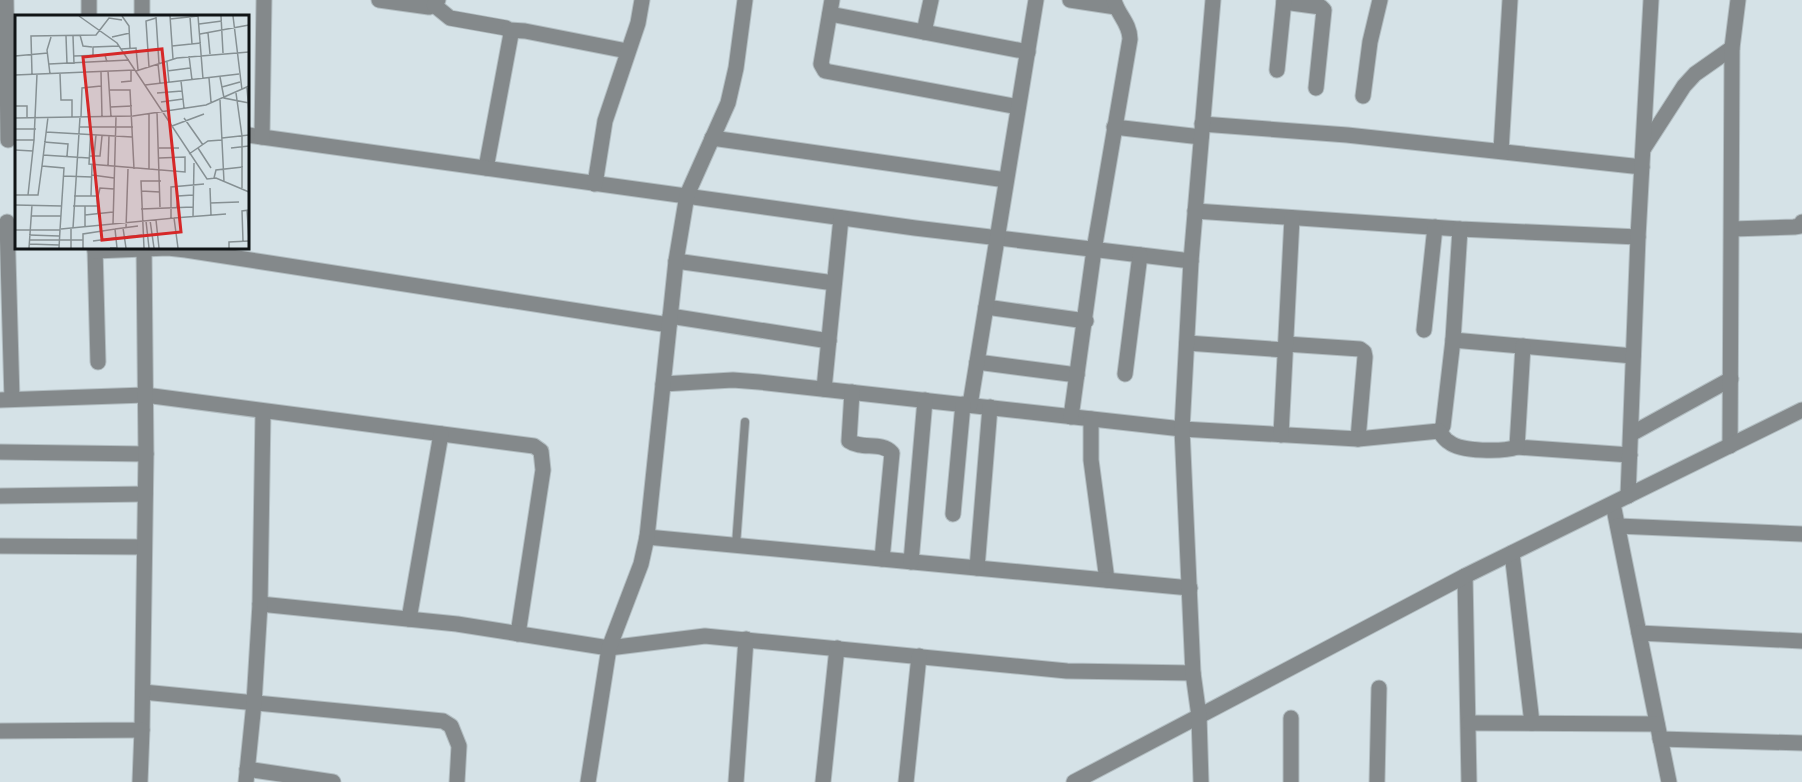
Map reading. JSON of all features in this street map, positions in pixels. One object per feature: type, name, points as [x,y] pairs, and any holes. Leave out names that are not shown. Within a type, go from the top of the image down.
[{"type":"street","points":[[6,0],[8,140]]},
{"type":"street","points":[[264,0],[255,136],[841,218],[1191,261]]},
{"type":"street","points":[[379,0],[429,7],[436,3],[450,18],[627,51]]},
{"type":"street","points":[[595,184],[605,121],[638,23],[642,0]]},
{"type":"street","points":[[588,782],[609,648],[641,564],[647,537],[676,261],[687,195],[728,103],[733,85],[745,0]]},
{"type":"street","points":[[924,32],[931,0]]},
{"type":"street","points":[[953,514],[967,405],[977,362],[1036,0]]},
{"type":"street","points":[[1070,0],[1115,4],[1130,32],[1094,250],[1071,417]]},
{"type":"street","points":[[1201,782],[1199,716],[1193,673],[1182,429],[1191,261],[1213,0]]},
{"type":"street","points":[[1363,96],[1370,42],[1380,0]]},
{"type":"street","points":[[1501,151],[1510,0]]},
{"type":"street","points":[[1628,496],[1641,168],[1651,0]]},
{"type":"street","points":[[1730,446],[1732,48],[1738,0]]},
{"type":"street","points":[[1276,70],[1284,1],[1321,7],[1324,10],[1316,88]]},
{"type":"street","points":[[1018,107],[825,71],[821,64],[831,7],[924,32],[1028,51]]},
{"type":"street","points":[[486,168],[511,34],[509,30]]},
{"type":"street","points":[[1642,150],[1684,86],[1695,74],[1732,48]]},
{"type":"street","points":[[1114,127],[1347,135],[1641,168]]},
{"type":"street","points":[[712,138],[1006,180]]},
{"type":"street","points":[[1195,212],[1435,228],[1638,237]]},
{"type":"street","points":[[824,389],[841,218]]},
{"type":"street","points":[[1281,435],[1292,218]]},
{"type":"street","points":[[8,222],[6,400],[145,395],[534,446],[541,451],[543,470],[519,634]]},
{"type":"street","points":[[1732,229],[1794,228],[1800,226],[1802,222]]},
{"type":"street","points":[[1424,330],[1435,228]]},
{"type":"street","points":[[663,384],[733,380],[1182,429],[1281,435],[1358,439],[1439,431],[1443,426],[1453,340],[1460,229]]},
{"type":"street","points":[[95,249],[98,362]]},
{"type":"street","points":[[140,782],[146,454],[144,249]]},
{"type":"street","points":[[177,249],[670,321],[829,341]]},
{"type":"street","points":[[1125,374],[1140,255]]},
{"type":"street","points":[[676,261],[834,283]]},
{"type":"street","points":[[986,307],[1086,321]]},
{"type":"street","points":[[1453,340],[1634,356]]},
{"type":"street","points":[[1187,344],[1360,349],[1364,352],[1365,357],[1358,439]]},
{"type":"street","points":[[1517,447],[1523,346]]},
{"type":"street","points":[[977,362],[1077,375]]},
{"type":"street","points":[[1631,434],[1731,379]]},
{"type":"street","points":[[852,392],[849,441],[854,444],[884,447],[892,453],[882,559]]},
{"type":"street","points":[[911,562],[925,400]]},
{"type":"street","points":[[977,568],[990,407]]},
{"type":"street","points":[[1074,782],[1465,576],[1802,410]]},
{"type":"street","points":[[263,412],[260,603],[254,703],[246,775],[333,782]]},
{"type":"street","points":[[1091,419],[1091,460],[1107,580]]},
{"type":"street","points":[[1439,431],[1449,442],[1461,447],[1500,450],[1517,447],[1630,455]]},
{"type":"street","points":[[409,619],[441,434]]},
{"type":"street","points":[[0,452],[146,454]]},
{"type":"street","points":[[0,496],[145,494]]},
{"type":"street","points":[[1613,504],[1669,782]]},
{"type":"street","points":[[1618,526],[1802,534]]},
{"type":"street","points":[[647,537],[1190,588]]},
{"type":"street","points":[[0,546],[144,547]]},
{"type":"street","points":[[1512,553],[1532,723]]},
{"type":"street","points":[[1465,576],[1469,782]]},
{"type":"street","points":[[260,603],[409,619],[609,648],[705,636],[1067,670],[1193,673]]},
{"type":"street","points":[[1639,633],[1802,641]]},
{"type":"street","points":[[736,782],[746,639]]},
{"type":"street","points":[[823,782],[837,648]]},
{"type":"street","points":[[906,782],[919,656]]},
{"type":"street","points":[[1377,782],[1378,688]]},
{"type":"street","points":[[142,692],[443,721],[451,726],[459,746],[457,782]]},
{"type":"street","points":[[1291,718],[1291,782]]},
{"type":"street","points":[[1469,723],[1532,723],[1802,743]]},
{"type":"street","points":[[0,731],[142,730]]},
{"type":"lane","points":[[736,545],[745,422]]}]
